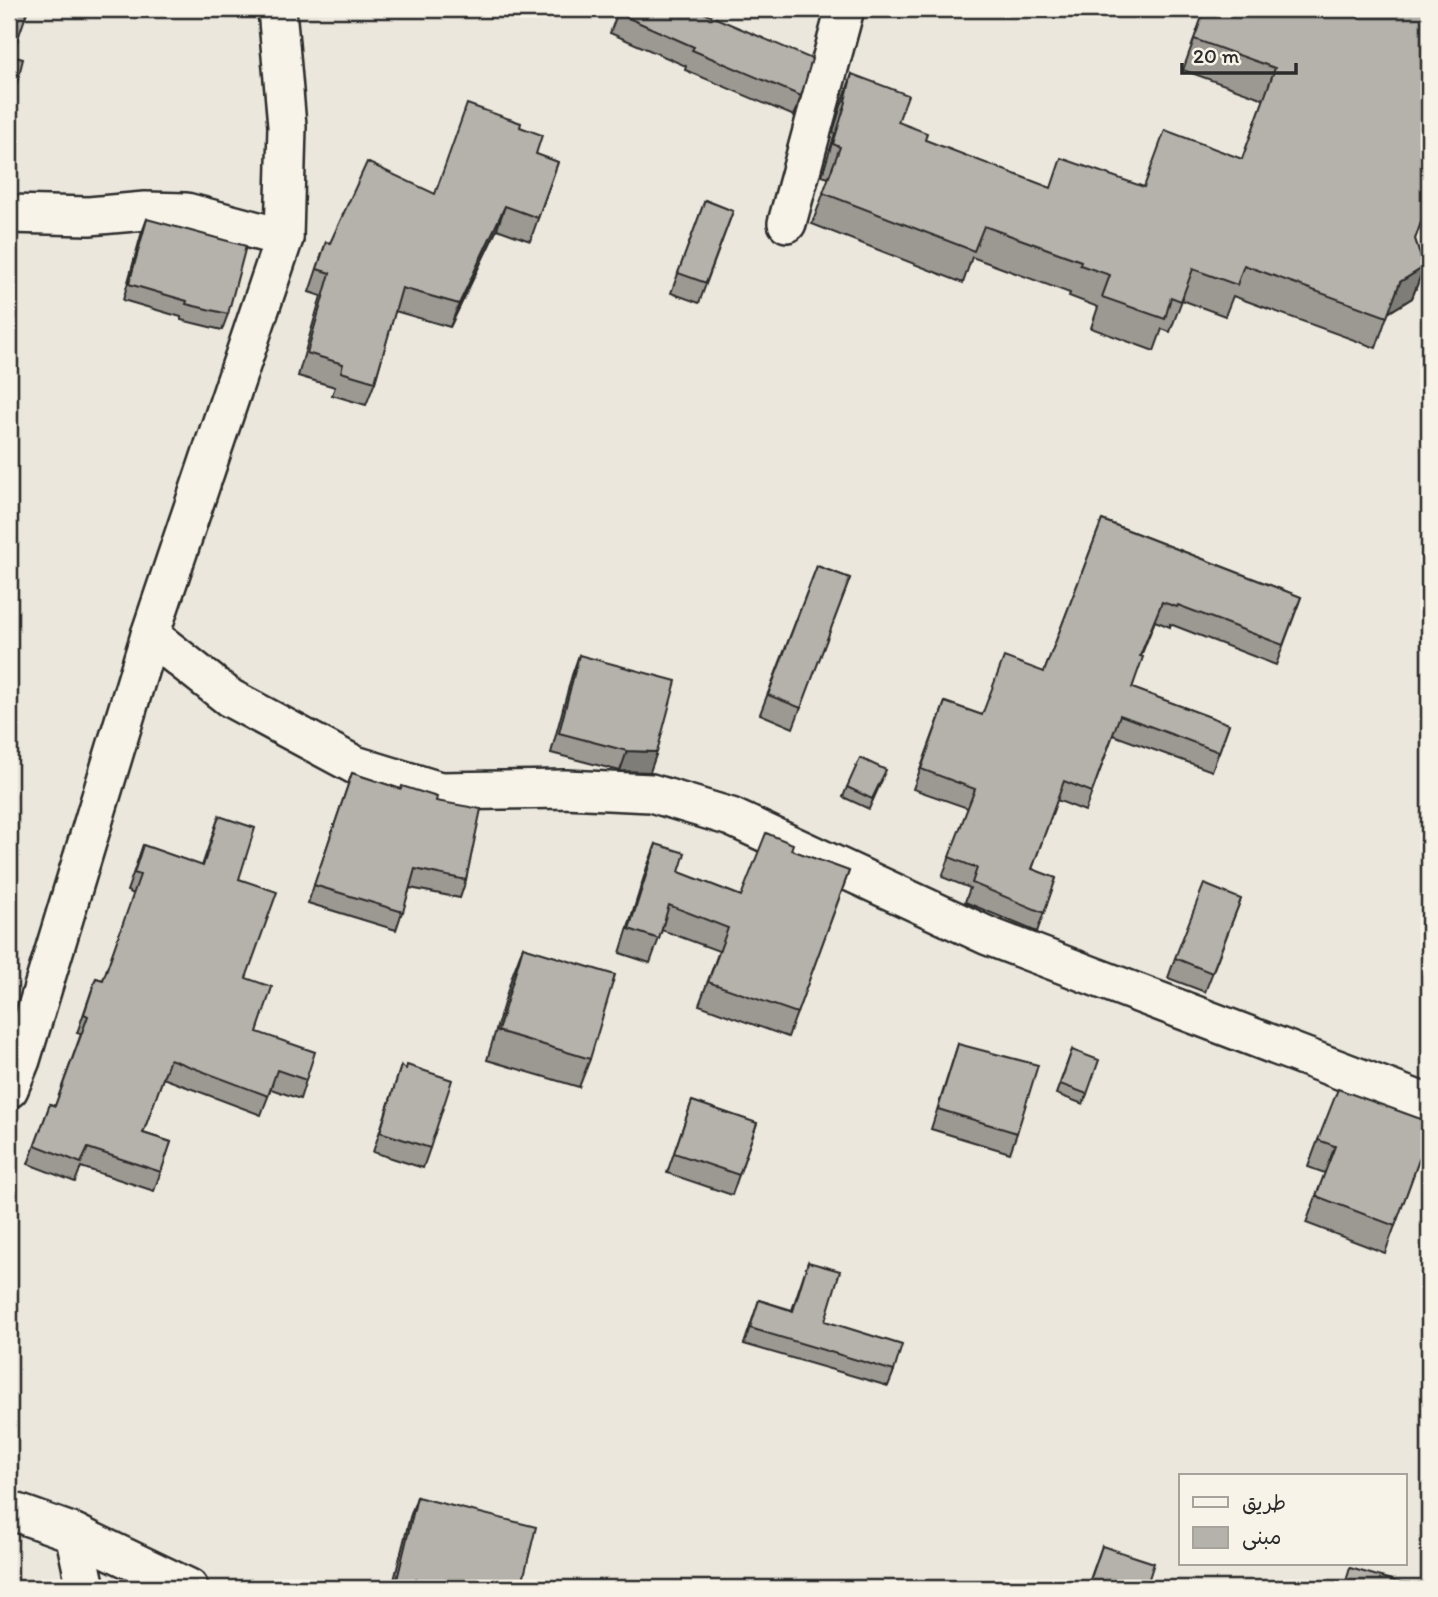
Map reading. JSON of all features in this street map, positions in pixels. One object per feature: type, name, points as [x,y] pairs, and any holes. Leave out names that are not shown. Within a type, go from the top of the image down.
[{"type":"street","points":[[9,1089],[25,1048],[150,635],[284,237],[286,126],[277,9]]},
{"type":"street","points":[[787,223],[845,9]]},
{"type":"street","points":[[9,214],[89,216],[145,211],[186,212],[284,237]]},
{"type":"street","points":[[150,635],[230,698],[355,765],[440,791],[565,789],[651,793],[731,817],[988,936],[1429,1104]]},
{"type":"street","points":[[9,1510],[74,1532],[189,1588]]},
{"type":"street","points":[[74,1532],[86,1588]]},
{"type":"building","points":[[9,9],[27,12],[12,56],[23,59],[9,115]]},
{"type":"building","points":[[619,9],[686,9],[696,13],[697,10],[812,59],[801,96],[692,50],[694,47],[617,13]]},
{"type":"building","points":[[1205,9],[1429,9],[1429,200],[1415,239],[1424,267],[1400,282],[1387,317],[1244,265],[1237,285],[1193,269],[1181,301],[1171,297],[1165,319],[1102,297],[1110,275],[1080,265],[1081,261],[984,226],[974,251],[823,193],[840,147],[833,144],[852,74],[908,95],[898,122],[927,133],[925,140],[1051,188],[1061,158],[1144,187],[1165,130],[1242,159],[1275,68],[1194,39]]},
{"type":"building","points":[[467,104],[521,123],[520,127],[542,135],[536,154],[558,162],[538,218],[505,206],[459,304],[402,288],[375,382],[341,372],[343,364],[307,353],[330,273],[317,269],[326,242],[330,243],[367,162],[435,194]]},
{"type":"building","points":[[705,200],[733,211],[706,283],[678,273]]},
{"type":"building","points":[[147,219],[246,246],[228,314],[186,304],[187,301],[129,284]]},
{"type":"building","points":[[1102,520],[1301,597],[1283,645],[1178,605],[1177,607],[1162,602],[1140,656],[1143,657],[1132,688],[1229,724],[1219,752],[1120,715],[1092,792],[1064,781],[1032,869],[1056,878],[1044,913],[972,883],[977,868],[949,857],[975,789],[921,769],[945,702],[982,715],[1004,657],[1044,672]]},
{"type":"building","points":[[817,566],[850,578],[801,708],[768,695]]},
{"type":"building","points":[[579,655],[676,681],[657,752],[627,751],[559,733]]},
{"type":"building","points":[[860,758],[886,770],[872,799],[847,787]]},
{"type":"building","points":[[352,773],[437,797],[436,801],[481,809],[466,880],[415,869],[403,912],[314,885]]},
{"type":"building","points":[[219,816],[255,828],[239,879],[277,892],[246,978],[272,987],[257,1032],[315,1052],[306,1080],[277,1070],[268,1096],[170,1059],[143,1133],[171,1142],[161,1172],[88,1148],[81,1163],[35,1145],[50,1104],[55,1106],[88,1016],[84,1014],[96,978],[103,980],[140,875],[134,873],[143,845],[203,866]]},
{"type":"building","points":[[766,833],[793,844],[791,850],[849,871],[797,1013],[708,982],[728,928],[669,905],[659,939],[629,929],[656,844],[685,853],[679,872],[741,896]]},
{"type":"building","points":[[1204,884],[1241,899],[1212,973],[1175,958]]},
{"type":"building","points":[[523,947],[615,975],[590,1059],[498,1031]]},
{"type":"building","points":[[958,1044],[1038,1065],[1017,1133],[938,1109]]},
{"type":"building","points":[[1072,1050],[1099,1060],[1087,1094],[1060,1084]]},
{"type":"building","points":[[407,1065],[452,1080],[430,1148],[380,1132],[401,1066],[406,1069]]},
{"type":"building","points":[[1338,1089],[1429,1122],[1429,1132],[1395,1226],[1316,1196],[1335,1146],[1318,1140]]},
{"type":"building","points":[[692,1101],[757,1123],[739,1175],[674,1153]]},
{"type":"building","points":[[808,1262],[840,1271],[825,1321],[902,1345],[894,1371],[750,1328],[759,1300],[793,1311]]},
{"type":"building","points":[[417,1497],[536,1527],[521,1588],[395,1588]]},
{"type":"building","points":[[1102,1546],[1154,1563],[1146,1588],[1113,1588],[1090,1581]]},
{"type":"building","points":[[1350,1568],[1419,1588],[1344,1588]]}]
